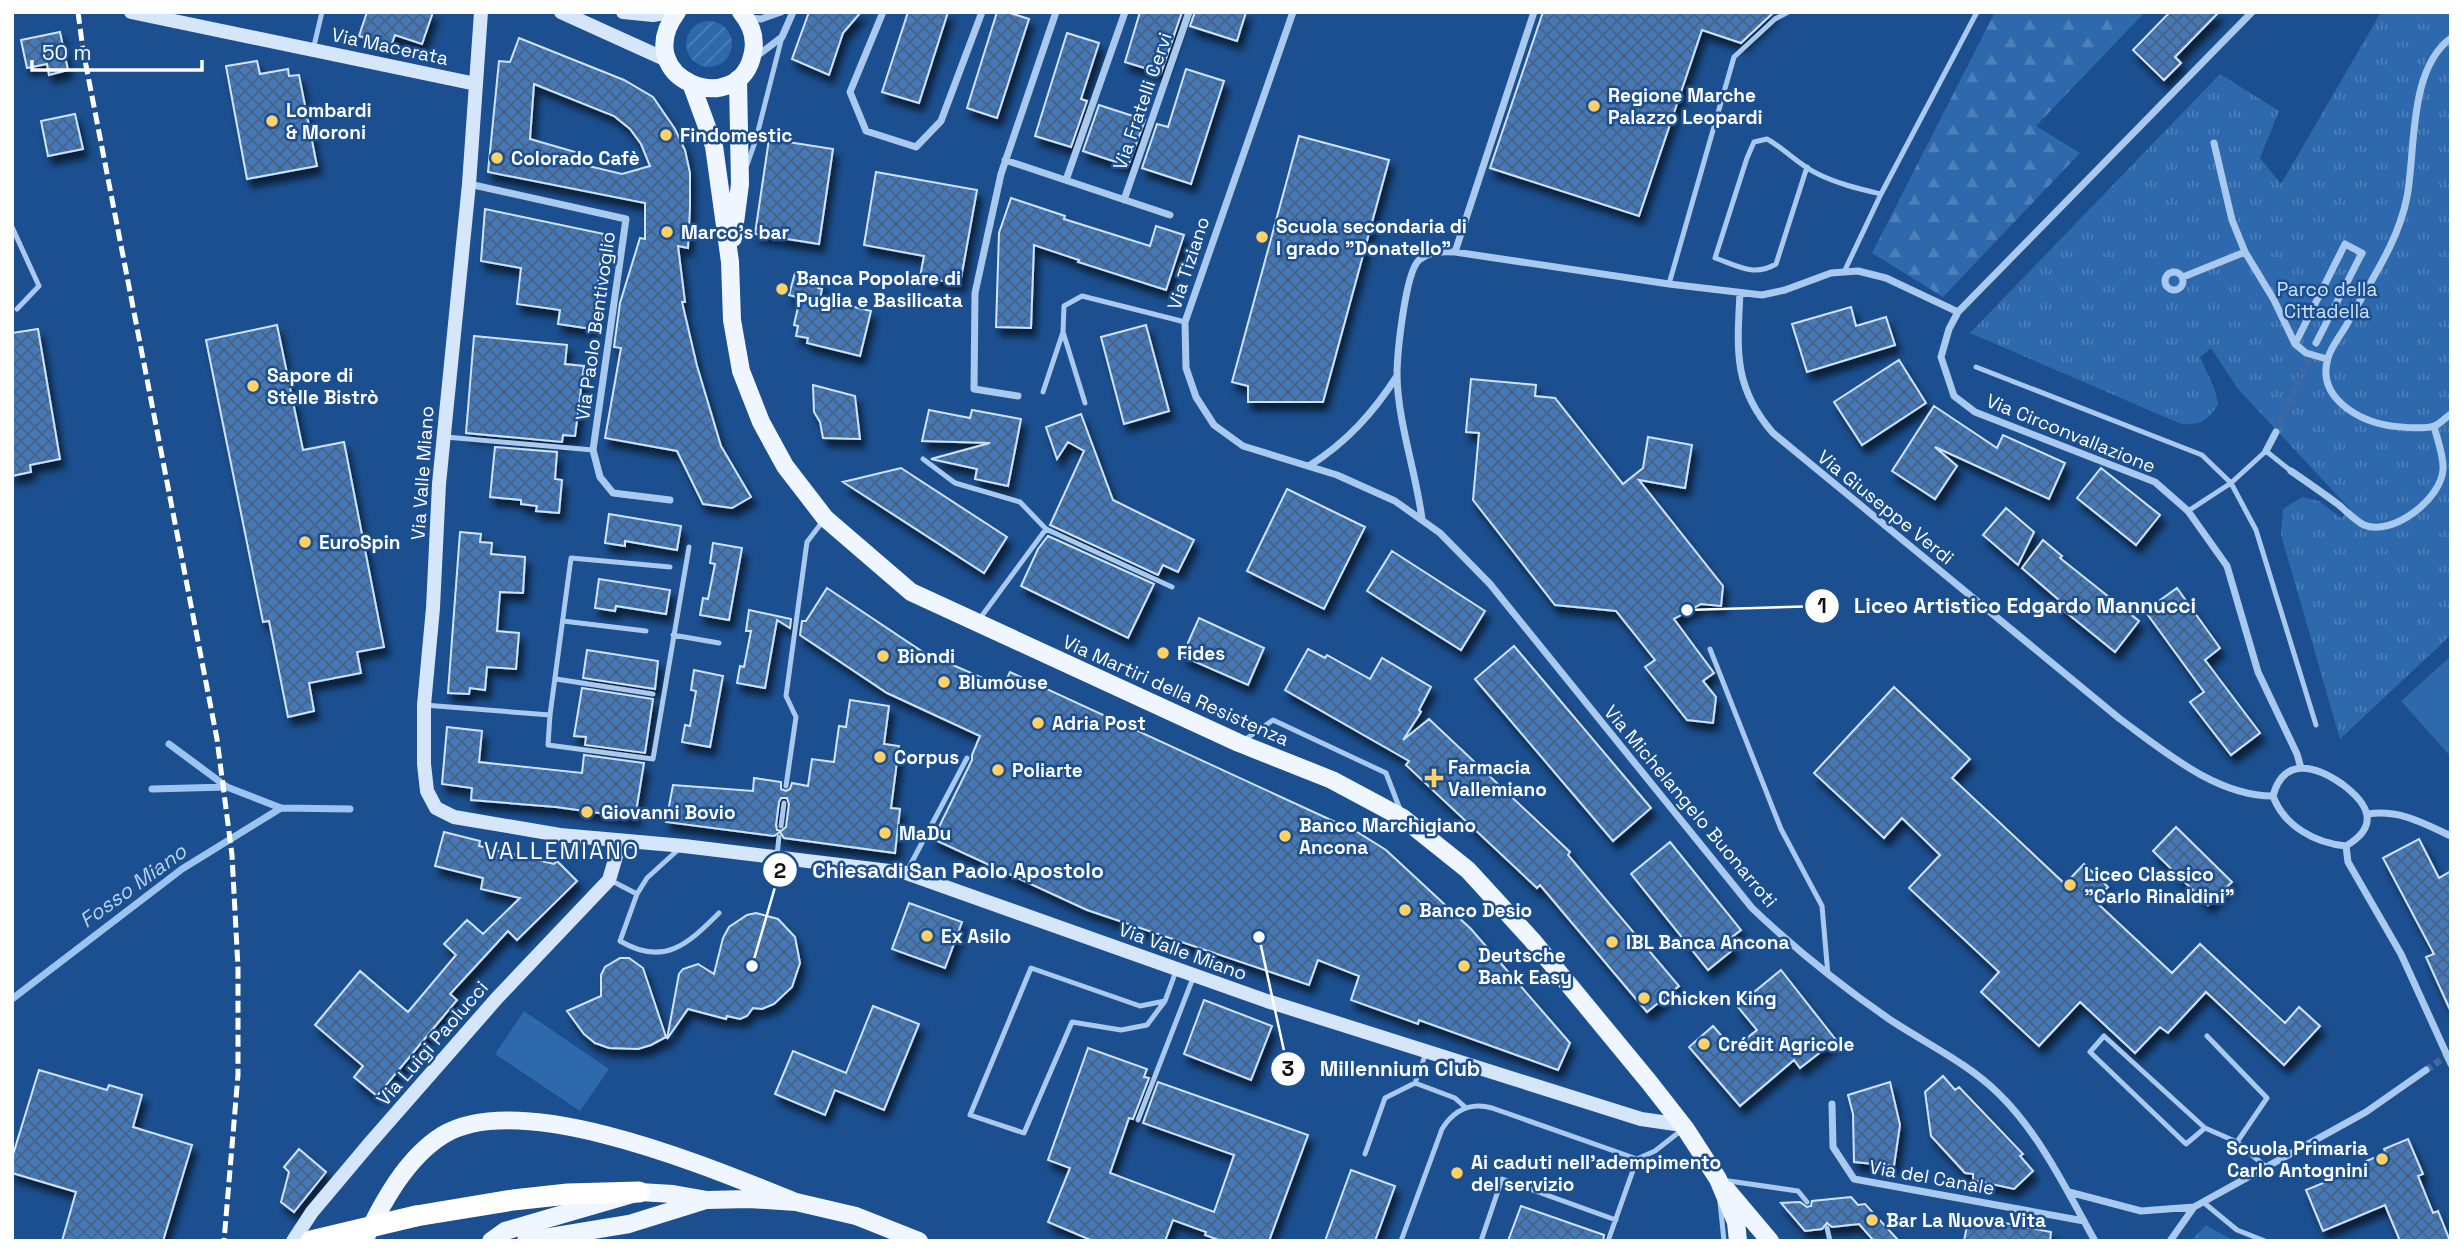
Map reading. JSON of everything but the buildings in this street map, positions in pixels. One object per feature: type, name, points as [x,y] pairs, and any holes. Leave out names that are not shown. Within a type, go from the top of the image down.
[{"type":"highway","points":[[311,1241],[416,1216],[513,1200],[568,1194],[639,1192]]},
{"type":"main road","points":[[677,12],[665,36],[667,60],[673,71],[692,86],[704,89],[716,89],[738,79],[751,60],[754,36],[744,15]]},
{"type":"main road","name":"Via Martiri della Resistenza","points":[[730,262],[740,184],[738,79]]},
{"type":"main road","name":"Via Martiri della Resistenza","points":[[692,86],[714,146],[730,262],[732,320],[741,371],[761,422],[785,466],[825,518],[911,592],[1239,743],[1332,780],[1404,818],[1468,870],[1532,940],[1683,1126],[1718,1179]]},
{"type":"main road","points":[[364,1241],[400,1177],[420,1153],[460,1126],[519,1120],[587,1129],[703,1166],[796,1202],[856,1216],[919,1241]]},
{"type":"main road","points":[[1718,1179],[1735,1222],[1727,1240]]},
{"type":"main road","points":[[1718,1179],[1770,1241]]},
{"type":"main road","points":[[491,1241],[505,1231],[639,1192],[707,1200],[796,1202]]},
{"type":"main road","points":[[587,1241],[629,1224],[707,1200]]},
{"type":"main road","points":[[526,1241],[629,1224]]},
{"type":"street","name":"Via Macerata","points":[[131,12],[476,84]]},
{"type":"street","name":"Via Valle Miano","points":[[481,12],[469,184],[444,437],[424,705],[427,791],[436,808],[454,817],[560,835],[684,846],[906,873],[1267,1001],[1641,1119],[1683,1126]]},
{"type":"street","points":[[561,12],[667,60]]},
{"type":"street","points":[[623,12],[653,15],[671,12]]},
{"type":"street","points":[[744,15],[761,19],[781,12]]},
{"type":"street","points":[[751,60],[782,37],[793,12]]},
{"type":"street","points":[[883,12],[850,92],[866,131],[916,147],[941,121],[982,12]]},
{"type":"street","points":[[1018,396],[974,389],[975,293],[1005,160],[1056,12]]},
{"type":"street","points":[[1066,180],[1125,12]]},
{"type":"street","name":"Via Fratelli Cervi","points":[[1124,200],[1189,12]]},
{"type":"street","name":"Via Tiziano","points":[[1293,12],[1185,322],[1186,368],[1196,397],[1214,425],[1243,446],[1337,475],[1395,501],[1422,519]]},
{"type":"street","points":[[1455,252],[1534,12]]},
{"type":"street","name":"Via Circonvallazione","points":[[2252,12],[1958,312],[1949,329],[1941,357],[1954,396],[1975,412],[2155,482],[2188,511],[2227,566],[2258,672],[2301,768]]},
{"type":"street","points":[[2451,38],[2431,61],[2423,78],[2407,197],[2401,222],[2393,242],[2328,359],[2328,384],[2341,405],[2372,423],[2398,427],[2434,426],[2451,414]]},
{"type":"street","points":[[2214,144],[2232,220],[2245,252],[2274,300],[2295,344],[2306,353],[2328,359]]},
{"type":"street","name":"Via Fratelli Cervi","points":[[1005,160],[1170,215]]},
{"type":"street","name":"Via Paolo Bentivoglio","points":[[469,184],[626,219],[593,450],[600,477],[613,493],[670,500]]},
{"type":"street","points":[[2295,344],[2345,244],[2362,253],[2316,342]]},
{"type":"street","points":[[1422,519],[1397,375],[1407,286],[1419,260],[1431,254],[1455,252],[1740,293],[1774,293],[1845,270],[1886,278],[1958,312]]},
{"type":"street","points":[[2183,278],[2245,252]]},
{"type":"street","name":"Via Giuseppe Verdi","points":[[1740,293],[1740,369],[1748,397],[1759,417],[1773,433],[2120,719],[2164,751],[2227,787],[2252,796],[2273,796]]},
{"type":"street","points":[[1309,466],[1328,454],[1360,426],[1397,375]]},
{"type":"street","points":[[2291,471],[2365,525],[2384,526],[2400,522],[2422,508],[2440,480],[2443,469],[2434,426]]},
{"type":"street","points":[[2266,451],[2277,432]]},
{"type":"street","name":"Via Michelangelo Buonarroti","points":[[1422,519],[1440,533],[1490,584],[1752,908],[1828,975],[1999,1094],[2028,1128],[2069,1192],[2095,1241]]},
{"type":"street","points":[[2301,768],[2320,770],[2364,804],[2368,814],[2367,824],[2362,834],[2346,846],[2315,840],[2284,816],[2273,796],[2285,775],[2301,768]]},
{"type":"street","points":[[2368,814],[2391,813],[2407,816],[2451,836]]},
{"type":"street","points":[[609,880],[617,853],[616,841]]},
{"type":"street","points":[[2346,846],[2348,862],[2401,954],[2451,1065]]},
{"type":"street","name":"Via Luigi Paolucci","points":[[293,1241],[312,1212],[415,1091],[497,998],[609,880]]},
{"type":"street","points":[[2069,1192],[2141,1211],[2194,1207],[2366,1112],[2426,1070]]},
{"type":"street","name":"Via del Canale","points":[[1832,1104],[1833,1147],[1854,1179],[2084,1221]]},
{"type":"street","points":[[2170,1241],[2194,1207]]},
{"type":"lane","points":[[313,50],[322,12]]},
{"type":"lane","points":[[1669,284],[1734,57],[1775,19],[1788,12]]},
{"type":"lane","points":[[1845,270],[1881,194],[1977,12]]},
{"type":"lane","points":[[740,184],[756,139],[782,37]]},
{"type":"lane","points":[[1807,167],[1776,264],[1764,271],[1752,271],[1715,258],[1754,142],[1767,139],[1816,173],[1846,185],[1881,194]]},
{"type":"lane","points":[[12,227],[39,286],[17,309]]},
{"type":"lane","points":[[1043,392],[1063,332],[1064,306],[1082,296],[1185,322]]},
{"type":"lane","points":[[1063,332],[1085,403]]},
{"type":"lane","points":[[1976,367],[2202,455],[2231,483],[2256,530],[2316,725]]},
{"type":"lane","points":[[444,437],[593,450]]},
{"type":"lane","points":[[2188,511],[2231,483],[2266,451],[2291,471]]},
{"type":"lane","points":[[923,459],[955,483],[1020,502],[1046,529],[1172,587]]},
{"type":"lane","points":[[786,786],[796,717],[786,696],[803,568],[807,542],[825,518]]},
{"type":"lane","points":[[976,624],[1046,529]]},
{"type":"lane","points":[[670,567],[571,558],[548,745],[653,759],[689,547]]},
{"type":"lane","points":[[563,621],[646,631]]},
{"type":"lane","points":[[673,635],[719,643]]},
{"type":"lane","points":[[1710,649],[1781,829],[1822,906],[1828,975]]},
{"type":"lane","points":[[556,679],[653,694]]},
{"type":"lane","points":[[424,705],[550,715]]},
{"type":"lane","points":[[1239,743],[1273,719],[1386,773],[1404,818]]},
{"type":"lane","points":[[906,873],[967,758]]},
{"type":"lane","points":[[781,826],[784,803]]},
{"type":"lane","points":[[777,858],[779,837]]},
{"type":"lane","points":[[684,846],[647,878],[620,942],[653,953],[677,950],[719,914]]},
{"type":"lane","points":[[609,880],[638,894]]},
{"type":"lane","points":[[1164,1002],[1140,1006],[1031,968],[970,1115],[1024,1133],[1072,1022],[1121,1030],[1147,1025],[1164,1002],[1177,968]]},
{"type":"lane","points":[[1138,1120],[1194,975]]},
{"type":"lane","points":[[2205,1128],[2186,1144],[2090,1052],[2104,1036],[2205,1128],[2237,1142],[2266,1167]]},
{"type":"lane","points":[[2207,1036],[2267,1098],[2237,1142]]},
{"type":"lane","points":[[1365,1154],[1385,1098],[1415,1083],[1427,1051]]},
{"type":"lane","points":[[1415,1083],[1455,1098],[1465,1107]]},
{"type":"lane","points":[[1401,1241],[1442,1129],[1465,1107],[1477,1104],[1492,1108],[1637,1159],[1654,1151],[1683,1126]]},
{"type":"lane","points":[[1608,1241],[1637,1159]]},
{"type":"lane","points":[[1480,1241],[1503,1179],[1615,1220]]},
{"type":"lane","points":[[1718,1179],[1798,1191],[1807,1202]]},
{"type":"lane","points":[[2203,1202],[2237,1230],[2265,1241]]},
{"type":"lane","points":[[1827,1228],[1830,1241]]},
{"type":"green space","points":[[1995,12],[2145,12],[2036,126],[2080,153],[1943,297],[1872,253]]},
{"type":"green space","name":"Parco della Cittadella","points":[[2381,12],[2451,12],[2451,635],[2340,739],[2281,535],[2283,509],[2302,497],[2319,501],[2341,518],[2351,510],[2238,389],[2211,348],[2200,357],[2215,390],[2218,404],[2203,421],[2181,424],[1970,333],[2220,74],[2279,111],[2260,158],[2281,184]]},
{"type":"green space","points":[[709,21],[725,28],[732,44],[725,60],[709,67],[693,60],[686,44],[693,28]]},
{"type":"green space","points":[[2451,656],[2451,757],[2401,701]]},
{"type":"green space","points":[[524,1011],[609,1069],[580,1111],[495,1054]]},
{"type":"green space","points":[[2206,1225],[2234,1241],[2191,1241]]},
{"type":"waterway","points":[[169,744],[227,787],[281,808],[350,809]]},
{"type":"waterway","points":[[152,789],[227,787]]},
{"type":"waterway","name":"Fosso Miano","points":[[12,999],[182,869],[281,808]]},
{"type":"tunnel","points":[[2276,432],[2316,343]]},
{"type":"tunnel","points":[[2426,1070],[2451,1053]]},
{"type":"railway","points":[[78,12],[83,50],[217,739],[232,855],[238,968],[238,1075],[224,1241]]},
{"type":"place","name":"Regione Marche Palazzo Leopardi","points":[[1594,106]]},
{"type":"place","name":"Lombardi & Moroni","points":[[272,121]]},
{"type":"place","name":"Findomestic","points":[[666,135]]},
{"type":"place","name":"Colorado Cafè","points":[[497,158]]},
{"type":"place","name":"Marco's bar","points":[[667,232]]},
{"type":"place","name":"Scuola secondaria di I grado \"Donatello\"","points":[[1262,237]]},
{"type":"place","name":"Banca Popolare di Puglia e Basilicata","points":[[782,289]]},
{"type":"place","name":"Sapore di Stelle Bistrò","points":[[253,386]]},
{"type":"place","name":"EuroSpin","points":[[305,542]]},
{"type":"place","name":"Liceo Artistico Edgardo Mannucci","points":[[1687,610]]},
{"type":"place","name":"Fides","points":[[1163,653]]},
{"type":"place","name":"Biondi","points":[[883,656]]},
{"type":"place","name":"Blumouse","points":[[944,682]]},
{"type":"place","name":"Adria Post","points":[[1038,723]]},
{"type":"place","name":"Corpus","points":[[880,757]]},
{"type":"place","name":"Poliarte","points":[[998,770]]},
{"type":"place","name":"Farmacia Vallemiano","points":[[1434,778]]},
{"type":"place","name":"Giovanni Bovio","points":[[587,812]]},
{"type":"place","name":"MaDu","points":[[885,833]]},
{"type":"place","name":"Banco Marchigiano Ancona","points":[[1285,836]]},
{"type":"place","name":"Liceo Classico \"Carlo Rinaldini\"","points":[[2070,885]]},
{"type":"place","name":"Banco Desio","points":[[1405,910]]},
{"type":"place","name":"Ex Asilo","points":[[927,936]]},
{"type":"place","name":"Millennium Club","points":[[1259,937]]},
{"type":"place","name":"IBL Banca Ancona","points":[[1612,942]]},
{"type":"place","name":"Chiesa di San Paolo Apostolo","points":[[752,966]]},
{"type":"place","name":"Deutsche Bank Easy","points":[[1464,966]]},
{"type":"place","name":"Chicken King","points":[[1644,998]]},
{"type":"place","name":"Crédit Agricole","points":[[1704,1044]]},
{"type":"place","name":"Scuola Primaria Carlo Antognini","points":[[2382,1159]]},
{"type":"place","name":"Ai caduti nell'adempimento del servizio","points":[[1457,1173]]},
{"type":"place","name":"Bar La Nuova Vita","points":[[1872,1220]]},
{"type":"district","name":"VALLEMIANO","points":[[562,851]]}]
